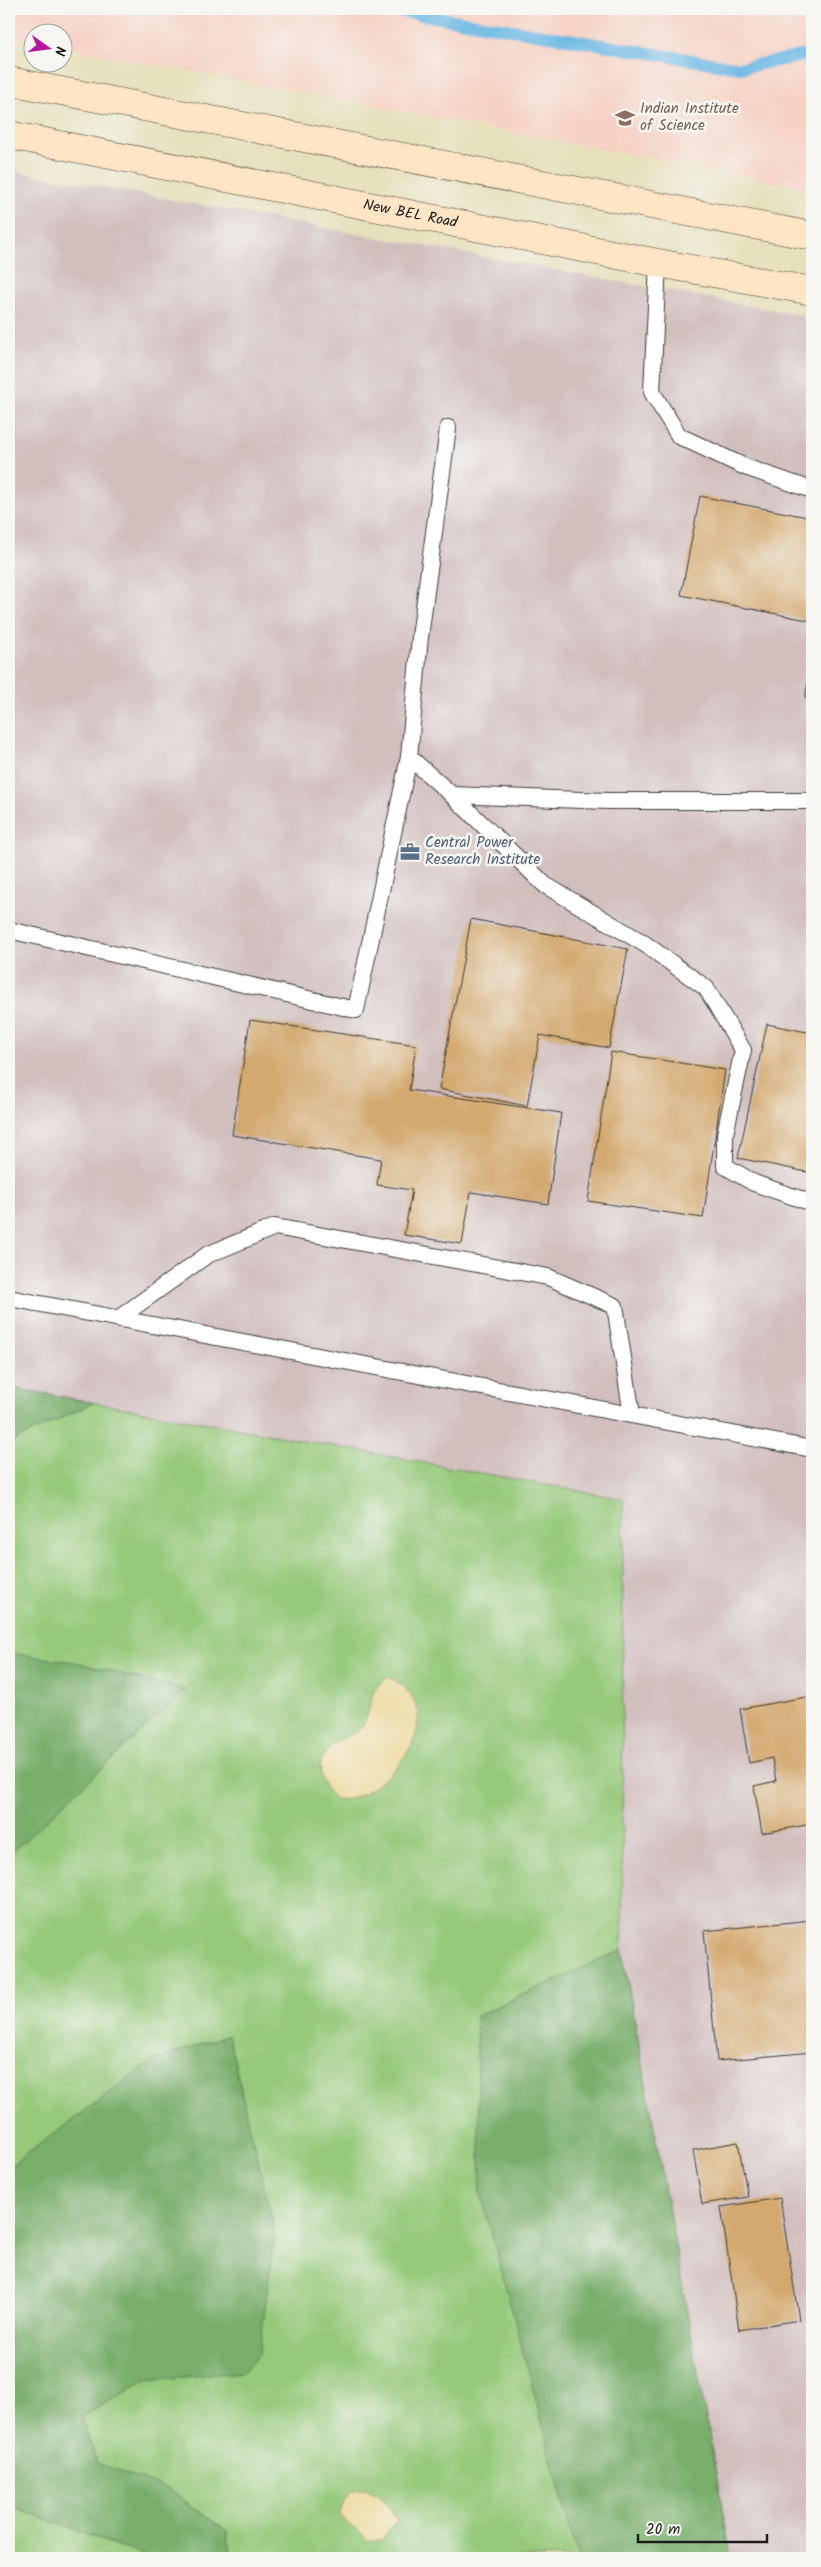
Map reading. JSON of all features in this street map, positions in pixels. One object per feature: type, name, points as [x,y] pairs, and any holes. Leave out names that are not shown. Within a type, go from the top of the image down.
[{"type":"main road","points":[[9,81],[812,236]]},
{"type":"main road","name":"New BEL Road","points":[[9,135],[658,263],[812,291]]},
{"type":"lane","points":[[658,263],[652,392],[679,436],[745,467],[812,490]]},
{"type":"lane","points":[[9,930],[356,1010],[409,757],[420,637],[448,428]]},
{"type":"lane","points":[[409,757],[452,795],[545,885],[645,944],[706,988],[743,1050],[725,1134],[725,1166],[754,1183],[812,1203]]},
{"type":"lane","points":[[452,795],[608,801],[812,801]]},
{"type":"lane","points":[[119,1318],[207,1255],[275,1227],[548,1277],[615,1306],[632,1415]]},
{"type":"lane","points":[[9,1298],[812,1449]]},
{"type":"shaded area","name":"Indian Institute of Science","points":[[9,9],[812,9],[812,189],[72,49],[72,22],[22,22],[22,39],[9,37]]},
{"type":"shaded area","name":"Central Power Research Institute","points":[[9,170],[812,317],[812,2558],[731,2558],[622,1950],[623,1499],[9,1387]]},
{"type":"green space","points":[[9,1387],[623,1499],[622,1950],[731,2558],[9,2558]]},
{"type":"green space","points":[[9,1387],[93,1403],[9,1443]]},
{"type":"green space","points":[[9,1653],[74,1662],[186,1690],[9,1855]]},
{"type":"green space","points":[[622,1950],[731,2558],[578,2558],[481,2194],[476,2016]]},
{"type":"green space","points":[[228,2035],[275,2233],[259,2354],[243,2372],[147,2380],[82,2417],[97,2463],[168,2489],[228,2532],[230,2556],[220,2558],[150,2558],[9,2506],[9,2167],[152,2061]]},
{"type":"sand","points":[[389,1677],[408,1691],[417,1708],[418,1725],[412,1744],[401,1761],[387,1776],[370,1789],[353,1798],[334,1799],[324,1785],[320,1770],[324,1756],[336,1742],[362,1727],[374,1692]]},
{"type":"sand","points":[[365,2489],[384,2501],[397,2521],[382,2540],[369,2540],[340,2515],[344,2500],[353,2490]]},
{"type":"building","points":[[700,496],[812,518],[812,621],[681,595]]},
{"type":"building","points":[[812,666],[812,699],[805,698]]},
{"type":"building","points":[[471,919],[628,949],[609,1048],[540,1035],[527,1106],[439,1089]]},
{"type":"building","points":[[250,1020],[416,1045],[409,1090],[561,1113],[548,1204],[471,1192],[462,1244],[404,1235],[412,1190],[377,1185],[381,1159],[232,1135]]},
{"type":"building","points":[[767,1024],[812,1033],[812,1173],[738,1158]]},
{"type":"building","points":[[611,1052],[725,1070],[703,1218],[588,1201]]},
{"type":"building","points":[[812,1696],[812,1824],[762,1833],[754,1786],[776,1781],[772,1758],[749,1763],[740,1709]]},
{"type":"building","points":[[812,1920],[812,2052],[717,2061],[704,1931]]},
{"type":"building","points":[[738,2142],[748,2197],[702,2204],[693,2150]]},
{"type":"building","points":[[780,2198],[799,2320],[739,2330],[721,2207]]},
{"type":"waterway","points":[[387,9],[740,68],[812,54]]},
{"type":"place","name":"Indian Institute of Science","points":[[625,118]]},
{"type":"place","name":"Central Power Research Institute","points":[[410,852]]}]
